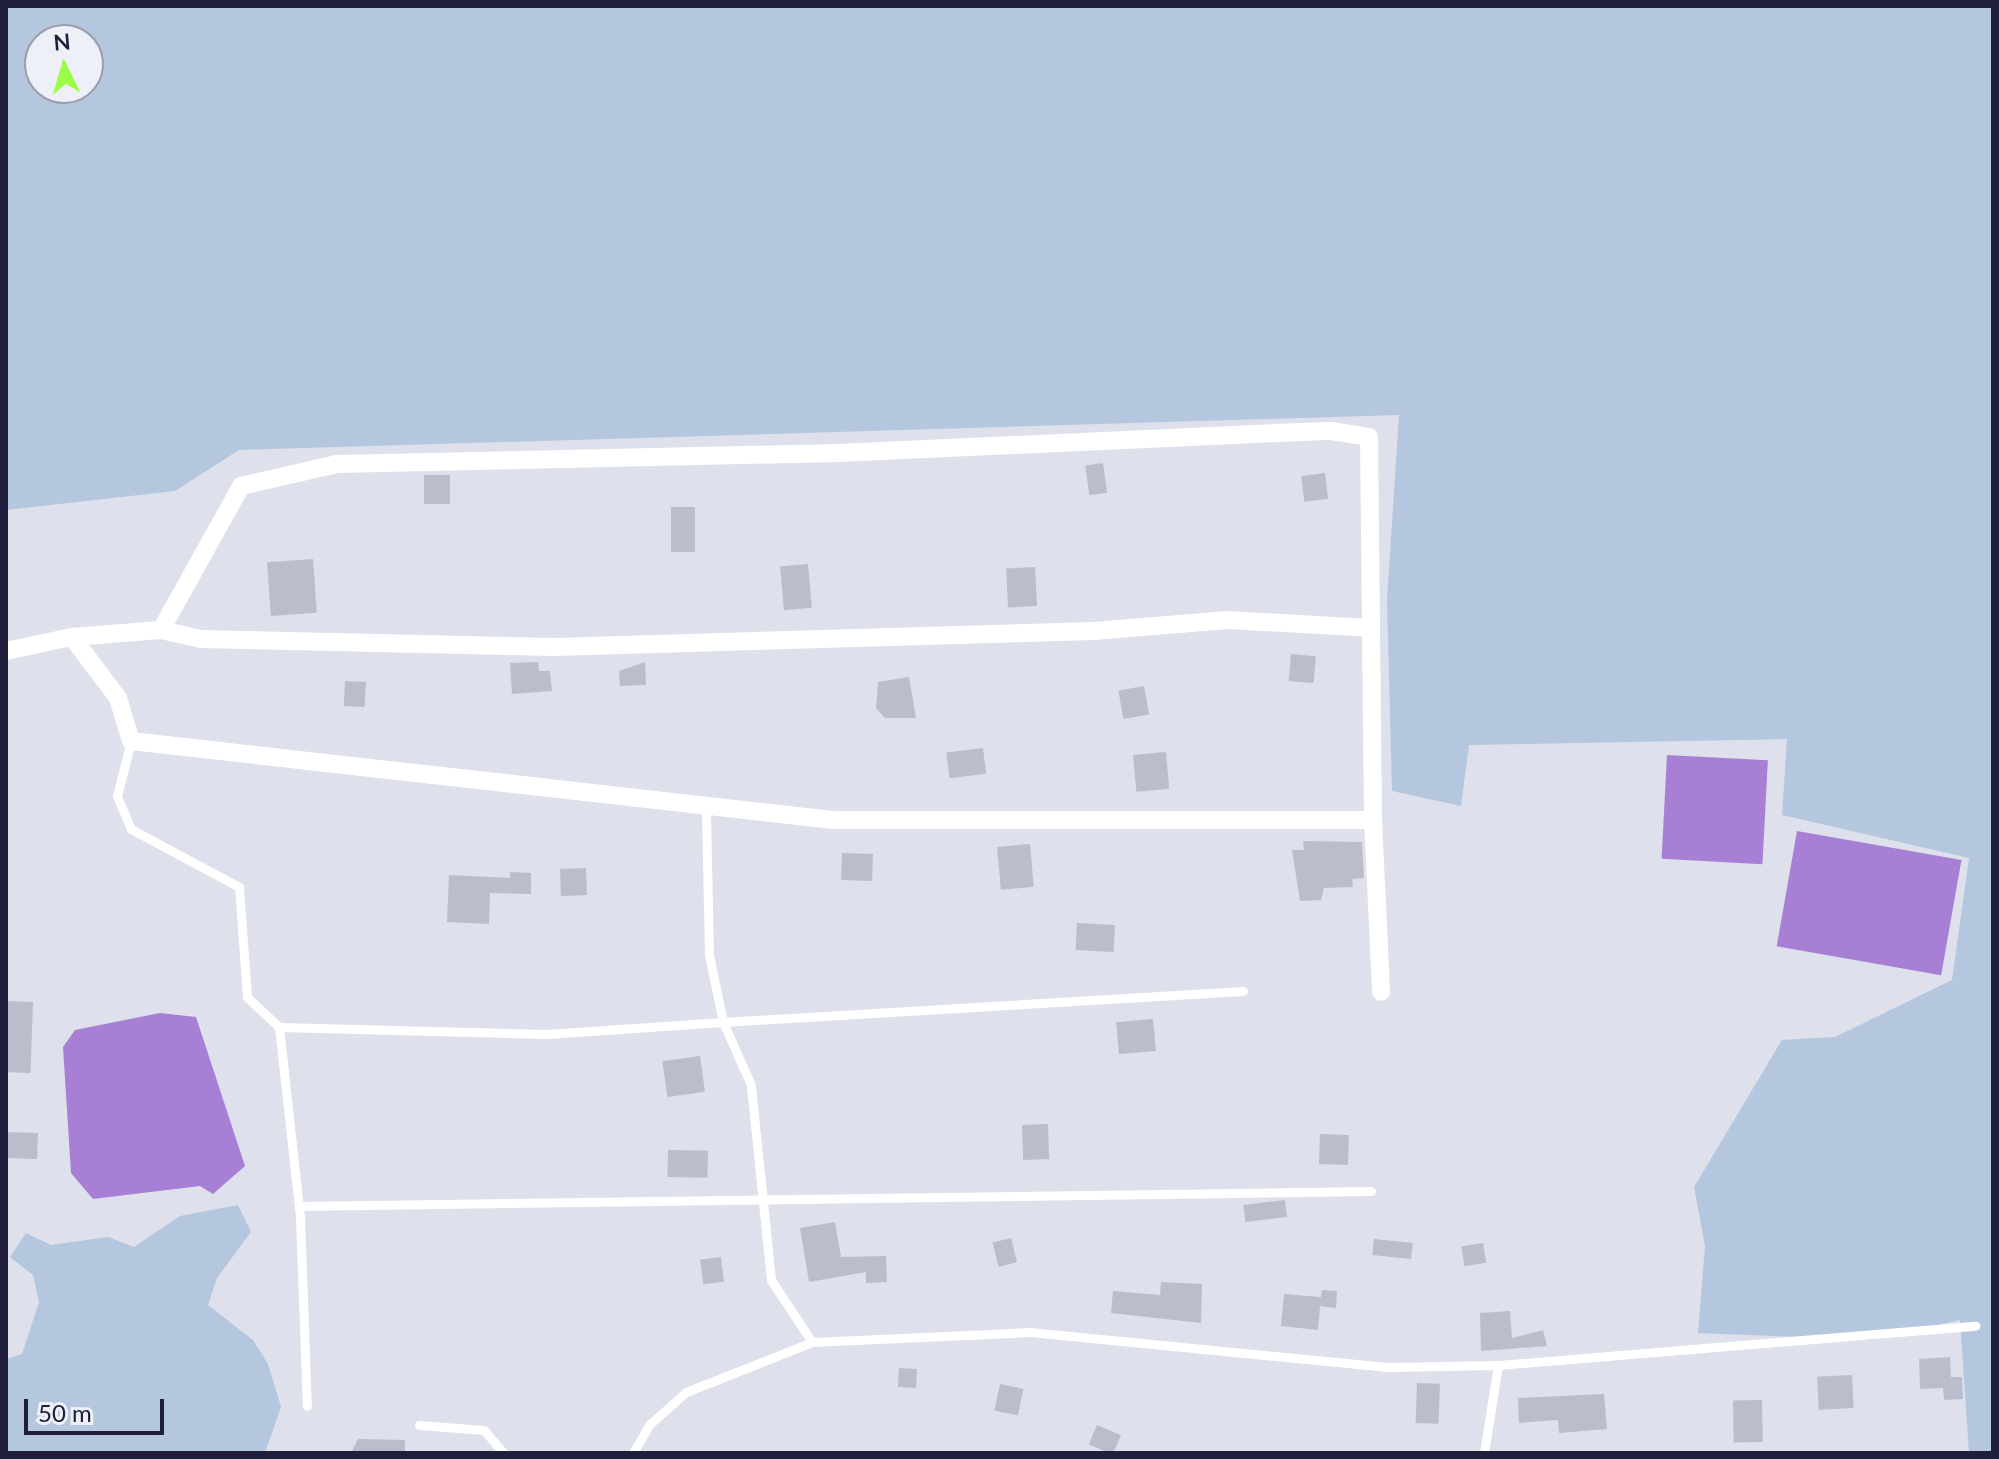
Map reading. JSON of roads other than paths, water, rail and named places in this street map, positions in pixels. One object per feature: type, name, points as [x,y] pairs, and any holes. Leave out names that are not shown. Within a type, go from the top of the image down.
[{"type":"street","points":[[161,630],[241,486],[337,464],[838,453],[1331,431],[1369,437],[1373,820],[1381,992]]},
{"type":"street","points":[[6,651],[72,637],[161,630],[201,639],[555,647],[1094,631],[1228,620],[1369,628]]},
{"type":"street","points":[[72,637],[118,698],[131,741],[833,820],[1373,820]]},
{"type":"lane","points":[[131,741],[117,796],[131,829],[239,887],[247,997],[279,1027],[299,1206],[307,1406]]},
{"type":"lane","points":[[706,807],[709,955],[723,1022],[751,1085],[759,1203],[771,1280],[812,1342]]},
{"type":"lane","points":[[279,1027],[547,1034],[1243,991]]},
{"type":"lane","points":[[299,1206],[759,1203],[1371,1191]]},
{"type":"lane","points":[[633,1453],[650,1424],[686,1392],[812,1342],[1030,1332],[1390,1367],[1498,1365],[1975,1326]]},
{"type":"lane","points":[[1484,1453],[1498,1365]]},
{"type":"lane","points":[[419,1425],[484,1430],[503,1453]]}]
